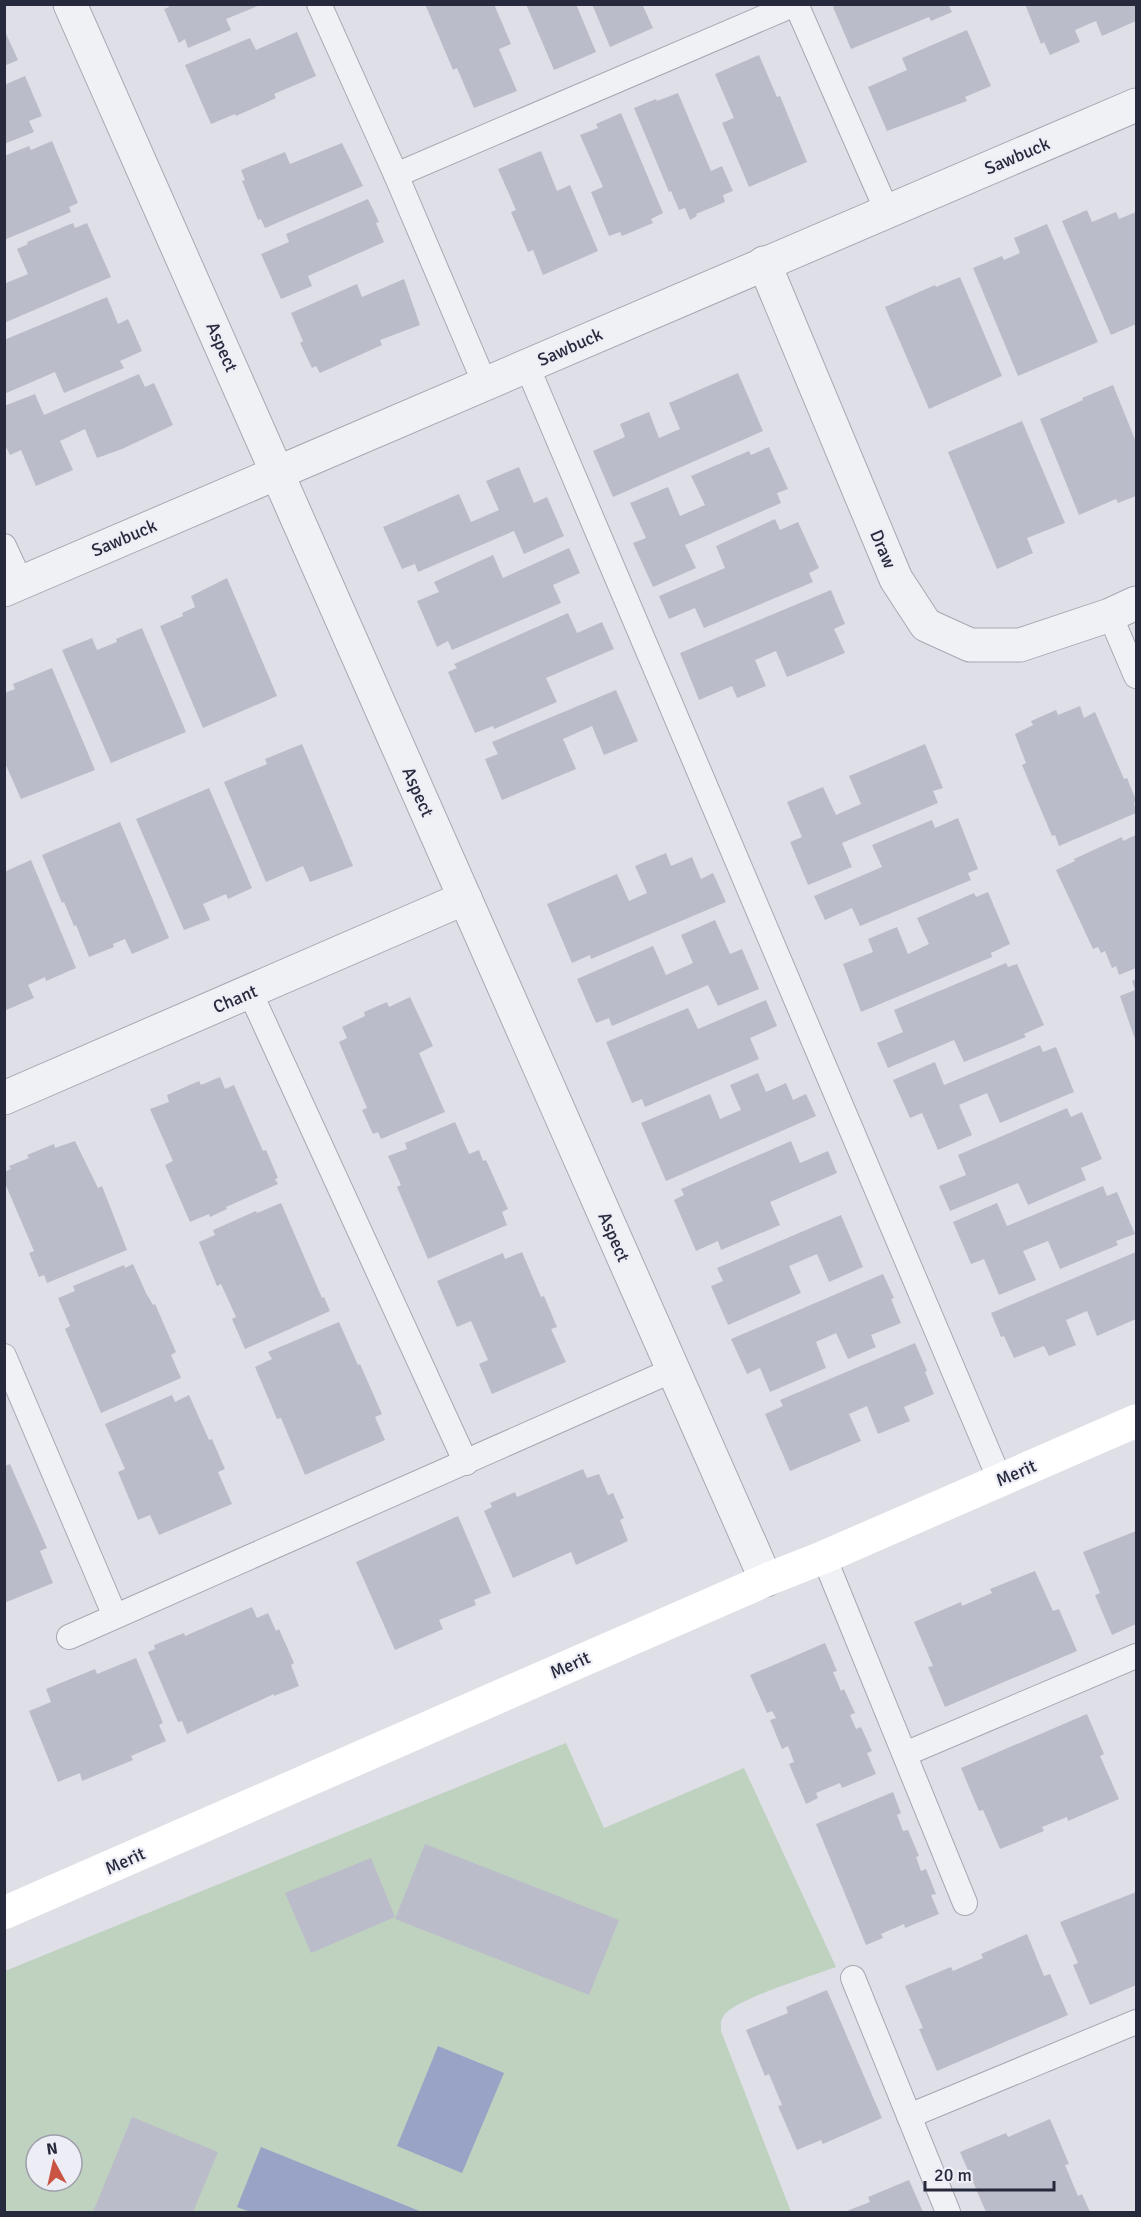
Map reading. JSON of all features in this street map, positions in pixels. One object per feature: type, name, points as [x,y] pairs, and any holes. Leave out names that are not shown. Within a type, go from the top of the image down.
[{"type":"street","name":"Aspect","points":[[70,4],[766,1580]]},
{"type":"street","name":"Sawbuck","points":[[13,586],[1137,105]]},
{"type":"street","name":"Draw","points":[[764,263],[896,579],[926,625],[970,645],[1020,645],[1123,609]]},
{"type":"street","name":"Chant","points":[[4,1098],[465,898]]},
{"type":"street","name":"Merit","points":[[4,1913],[766,1580],[1137,1421]]},
{"type":"lane","points":[[319,4],[396,175],[485,384]]},
{"type":"lane","points":[[396,175],[795,4],[887,211]]},
{"type":"lane","points":[[527,366],[1000,1480]]},
{"type":"lane","points":[[4,546],[13,586]]},
{"type":"lane","points":[[1123,609],[1137,676]]},
{"type":"lane","points":[[250,992],[466,1463]]},
{"type":"lane","points":[[4,1356],[115,1616]]},
{"type":"lane","points":[[69,1636],[673,1370]]},
{"type":"lane","points":[[824,1557],[965,1903]]},
{"type":"lane","points":[[905,1754],[1137,1656]]},
{"type":"lane","points":[[853,1978],[948,2212]]},
{"type":"lane","points":[[909,2116],[1137,2022]]},
{"type":"green space","points":[[566,1743],[604,1828],[744,1768],[836,1967],[745,2001],[725,2014],[721,2022],[721,2031],[791,2212],[5,2212],[5,1971]]},
{"type":"water","points":[[438,2046],[504,2073],[462,2173],[397,2146]]},
{"type":"water","points":[[261,2147],[422,2212],[250,2212],[237,2207]]},
{"type":"building","points":[[425,4],[494,4],[511,44],[499,49],[517,91],[474,108],[457,68],[453,70]]},
{"type":"building","points":[[526,4],[576,4],[596,52],[554,70]]},
{"type":"building","points":[[592,4],[642,4],[653,28],[610,47]]},
{"type":"building","points":[[838,4],[948,4],[952,12],[931,21],[929,17],[851,49],[833,7]]},
{"type":"building","points":[[1025,4],[1136,4],[1136,21],[1102,36],[1096,21],[1075,30],[1080,42],[1050,55],[1044,42],[1041,44]]},
{"type":"building","points":[[168,5],[260,5],[226,19],[231,30],[188,48],[185,39],[179,43],[164,9],[169,7]]},
{"type":"building","points":[[4,29],[18,60],[4,66]]},
{"type":"building","points":[[967,30],[991,86],[965,97],[967,101],[887,131],[868,87],[907,70],[902,58]]},
{"type":"building","points":[[297,32],[316,76],[274,94],[276,98],[236,116],[235,114],[211,124],[185,65],[250,38],[256,50]]},
{"type":"building","points":[[759,55],[777,97],[780,96],[807,162],[749,187],[722,123],[734,118],[715,74]]},
{"type":"building","points":[[25,76],[42,116],[29,121],[34,132],[4,144],[4,85]]},
{"type":"building","points":[[678,93],[711,171],[722,166],[733,191],[723,195],[725,202],[696,214],[697,216],[690,220],[685,208],[679,210],[671,191],[669,192],[634,108]]},
{"type":"building","points":[[621,113],[663,213],[651,219],[653,223],[622,236],[620,232],[609,236],[591,192],[603,187],[580,135],[598,128],[596,124]]},
{"type":"building","points":[[52,141],[78,203],[69,207],[71,212],[4,240],[4,156],[29,146],[31,150]]},
{"type":"building","points":[[342,143],[363,186],[265,228],[261,219],[258,220],[242,181],[245,180],[241,170],[285,152],[290,164]]},
{"type":"building","points":[[541,151],[557,191],[570,185],[598,251],[543,275],[533,250],[528,252],[511,212],[516,210],[498,169]]},
{"type":"building","points":[[368,199],[379,222],[376,223],[384,242],[308,276],[312,286],[281,299],[261,254],[289,242],[286,234]]},
{"type":"building","points":[[1087,210],[1092,222],[1116,212],[1119,219],[1136,212],[1136,324],[1111,335],[1062,221]]},
{"type":"building","points":[[73,223],[75,228],[87,223],[111,277],[4,323],[4,280],[6,283],[28,274],[17,249],[28,244],[27,242]]},
{"type":"building","points":[[1047,224],[1098,342],[1018,376],[973,268],[1002,256],[1004,260],[1020,253],[1014,238]]},
{"type":"building","points":[[960,277],[1002,376],[929,409],[885,307],[935,285],[936,287]]},
{"type":"building","points":[[404,279],[420,325],[380,340],[382,345],[320,373],[316,366],[312,368],[300,343],[303,341],[291,313],[357,284],[362,297]]},
{"type":"building","points":[[107,297],[118,324],[128,319],[142,351],[120,361],[124,368],[64,393],[55,372],[4,394],[4,340]]},
{"type":"building","points":[[738,373],[763,431],[613,497],[593,451],[625,437],[620,424],[649,412],[659,438],[680,429],[669,403]]},
{"type":"building","points":[[139,374],[145,387],[154,383],[173,425],[97,458],[85,429],[60,441],[73,470],[36,486],[21,450],[10,455],[4,443],[4,406],[35,394],[44,415]]},
{"type":"building","points":[[1113,385],[1136,442],[1136,496],[1118,503],[1116,499],[1079,515],[1040,419]]},
{"type":"building","points":[[1022,421],[1065,523],[1027,538],[1033,553],[997,569],[948,452]]},
{"type":"building","points":[[769,447],[788,489],[777,493],[781,503],[685,545],[696,568],[653,587],[633,543],[646,538],[630,503],[668,487],[680,516],[705,505],[691,476],[749,451],[751,455]]},
{"type":"building","points":[[519,467],[534,503],[547,497],[564,536],[524,554],[514,531],[418,572],[415,564],[402,569],[383,527],[459,494],[471,522],[499,510],[486,481]]},
{"type":"building","points":[[775,519],[780,530],[798,522],[819,568],[809,573],[813,582],[704,628],[695,608],[669,619],[659,596],[725,568],[716,546]]},
{"type":"building","points":[[569,548],[580,573],[553,585],[561,603],[452,650],[448,641],[437,647],[417,601],[439,592],[434,582],[493,555],[503,578]]},
{"type":"building","points":[[227,578],[277,696],[203,728],[160,626],[183,616],[182,613],[195,607],[191,596]]},
{"type":"building","points":[[831,590],[845,624],[834,629],[845,653],[787,677],[776,651],[755,660],[766,686],[737,698],[732,686],[699,700],[680,653]]},
{"type":"building","points":[[568,613],[577,633],[602,622],[614,649],[546,678],[557,702],[494,729],[493,726],[475,733],[448,672],[457,668],[454,664]]},
{"type":"building","points":[[142,628],[186,732],[111,763],[62,650],[92,638],[97,650]]},
{"type":"building","points":[[52,668],[95,770],[21,799],[4,761],[4,693],[15,689],[13,684]]},
{"type":"building","points":[[616,690],[638,741],[604,755],[592,726],[563,739],[576,769],[502,800],[485,759],[498,754],[492,742]]},
{"type":"building","points":[[1080,706],[1084,718],[1095,712],[1124,779],[1127,778],[1136,800],[1134,803],[1136,813],[1059,846],[1055,835],[1052,836],[1022,765],[1026,763],[1015,734],[1033,725],[1031,721],[1056,710],[1058,715]]},
{"type":"building","points":[[302,744],[353,866],[310,882],[303,866],[266,882],[224,782],[267,764],[265,759]]},
{"type":"building","points":[[925,744],[943,788],[933,791],[938,803],[842,843],[852,867],[808,885],[790,842],[802,837],[787,802],[823,787],[836,815],[861,804],[849,776]]},
{"type":"building","points":[[209,788],[252,888],[228,899],[226,894],[203,904],[210,920],[184,930],[136,819]]},
{"type":"building","points":[[958,818],[978,869],[968,873],[971,880],[860,926],[852,908],[825,920],[814,896],[882,867],[872,845],[932,820],[935,828]]},
{"type":"building","points":[[120,822],[169,938],[132,954],[125,939],[113,944],[114,947],[89,957],[76,925],[74,926],[64,902],[62,903],[42,855]]},
{"type":"building","points":[[1136,835],[1136,968],[1119,975],[1116,966],[1112,968],[1105,951],[1101,953],[1098,947],[1093,949],[1056,870],[1122,837],[1123,841]]},
{"type":"building","points":[[666,853],[671,866],[692,857],[701,879],[713,873],[726,902],[591,959],[590,955],[572,963],[547,904],[617,874],[629,901],[647,893],[635,866]]},
{"type":"building","points":[[31,860],[76,968],[46,981],[45,977],[28,985],[34,998],[4,1011],[4,872]]},
{"type":"building","points":[[988,892],[1010,944],[991,953],[992,957],[861,1012],[843,964],[873,952],[868,939],[897,927],[908,954],[929,944],[917,918],[974,893],[976,897]]},
{"type":"building","points":[[715,920],[730,954],[742,949],[759,989],[718,1006],[708,985],[612,1026],[609,1018],[596,1023],[577,979],[653,946],[666,975],[693,963],[681,935]]},
{"type":"building","points":[[1006,963],[1008,967],[1017,964],[1044,1025],[1024,1034],[1026,1037],[964,1062],[954,1040],[888,1068],[877,1043],[903,1032],[894,1010]]},
{"type":"building","points":[[1136,979],[1136,1042],[1120,996],[1135,990],[1132,981]]},
{"type":"building","points":[[410,997],[433,1046],[419,1053],[445,1112],[381,1139],[378,1132],[373,1134],[362,1110],[367,1108],[339,1042],[347,1038],[342,1027],[365,1016],[364,1012],[387,1002],[389,1007]]},
{"type":"building","points":[[766,1000],[777,1026],[750,1038],[759,1059],[645,1107],[642,1099],[632,1103],[606,1042],[688,1008],[698,1029]]},
{"type":"building","points":[[1040,1045],[1043,1052],[1056,1047],[1074,1092],[1000,1123],[987,1093],[959,1105],[972,1135],[938,1150],[922,1113],[910,1118],[893,1080],[935,1062],[944,1085]]},
{"type":"building","points":[[758,1073],[766,1092],[786,1083],[793,1100],[806,1094],[816,1116],[666,1181],[641,1123],[710,1094],[720,1119],[741,1110],[730,1085]]},
{"type":"building","points":[[220,1077],[225,1089],[234,1085],[263,1151],[266,1150],[278,1178],[275,1179],[278,1184],[226,1207],[227,1209],[210,1217],[209,1214],[190,1222],[165,1165],[173,1161],[150,1109],[169,1102],[167,1095],[199,1081],[201,1085]]},
{"type":"building","points":[[1067,1108],[1071,1117],[1082,1112],[1102,1159],[1081,1168],[1086,1180],[1028,1205],[1018,1183],[950,1211],[939,1186],[966,1175],[958,1155]]},
{"type":"building","points":[[455,1122],[469,1154],[479,1150],[483,1161],[486,1160],[508,1209],[502,1212],[507,1225],[428,1259],[397,1187],[401,1185],[388,1156],[407,1149],[405,1143]]},
{"type":"building","points":[[75,1141],[98,1188],[102,1186],[127,1250],[47,1283],[44,1275],[39,1277],[29,1253],[34,1251],[4,1181],[4,1172],[11,1169],[9,1166],[29,1158],[27,1155],[54,1144],[55,1148]]},
{"type":"building","points":[[791,1141],[800,1163],[828,1151],[837,1173],[770,1202],[780,1225],[721,1250],[718,1241],[696,1251],[674,1200],[684,1195],[681,1189]]},
{"type":"building","points":[[1103,1186],[1107,1196],[1117,1192],[1135,1234],[1116,1241],[1118,1245],[1060,1269],[1048,1241],[1023,1251],[1036,1280],[999,1295],[984,1259],[971,1264],[953,1222],[997,1203],[1007,1226]]},
{"type":"building","points":[[281,1203],[322,1298],[324,1297],[330,1311],[245,1349],[232,1319],[236,1317],[221,1284],[217,1286],[199,1242],[215,1235],[213,1230]]},
{"type":"building","points":[[841,1215],[863,1267],[829,1282],[817,1254],[789,1266],[801,1293],[728,1325],[711,1286],[723,1281],[717,1268]]},
{"type":"building","points":[[522,1252],[541,1297],[544,1296],[557,1327],[551,1329],[566,1362],[492,1394],[479,1364],[488,1360],[471,1321],[457,1327],[437,1281],[503,1253],[505,1259]]},
{"type":"building","points":[[1136,1252],[1136,1319],[1097,1336],[1087,1311],[1066,1320],[1076,1345],[1049,1356],[1044,1346],[1014,1358],[1004,1336],[1001,1337],[991,1313]]},
{"type":"building","points":[[133,1264],[146,1293],[153,1305],[155,1304],[176,1352],[171,1355],[181,1378],[101,1413],[65,1329],[70,1326],[58,1298],[75,1291],[73,1286],[124,1265],[125,1268]]},
{"type":"building","points":[[883,1274],[894,1298],[891,1299],[901,1323],[871,1335],[876,1347],[848,1359],[836,1333],[816,1342],[826,1368],[770,1392],[760,1368],[747,1374],[731,1339]]},
{"type":"building","points":[[339,1322],[382,1414],[375,1417],[385,1440],[305,1475],[281,1418],[277,1419],[255,1367],[272,1359],[268,1352]]},
{"type":"building","points":[[915,1343],[934,1394],[904,1407],[910,1421],[878,1434],[867,1406],[849,1414],[861,1441],[790,1471],[765,1414],[783,1406],[780,1400]]},
{"type":"building","points":[[172,1395],[175,1402],[189,1395],[225,1469],[218,1472],[232,1504],[159,1535],[150,1515],[138,1520],[118,1472],[125,1469],[105,1424]]},
{"type":"building","points":[[10,1464],[47,1548],[40,1551],[53,1583],[4,1603],[4,1466]]},
{"type":"building","points":[[583,1469],[587,1478],[599,1474],[608,1495],[613,1493],[624,1518],[620,1520],[628,1541],[576,1565],[571,1552],[513,1578],[484,1511],[492,1507],[490,1503],[515,1492],[517,1497]]},
{"type":"building","points":[[458,1516],[491,1593],[474,1600],[476,1605],[439,1620],[443,1629],[395,1650],[356,1562]]},
{"type":"building","points":[[1136,1531],[1136,1624],[1112,1635],[1095,1595],[1100,1593],[1083,1552]]},
{"type":"building","points":[[1035,1571],[1053,1611],[1059,1609],[1077,1651],[945,1707],[928,1667],[933,1666],[914,1622],[961,1602],[962,1606],[992,1593],[990,1589]]},
{"type":"building","points":[[252,1607],[257,1618],[268,1613],[276,1631],[279,1629],[294,1663],[291,1665],[299,1686],[274,1696],[274,1694],[187,1734],[182,1721],[178,1722],[148,1652],[155,1649],[154,1645],[184,1633],[185,1636]]},
{"type":"building","points":[[825,1643],[837,1671],[833,1672],[841,1691],[844,1689],[855,1713],[850,1715],[856,1729],[861,1727],[872,1751],[867,1753],[876,1774],[842,1788],[840,1783],[816,1793],[818,1798],[806,1804],[789,1764],[794,1762],[788,1746],[782,1749],[770,1720],[776,1718],[772,1711],[767,1713],[750,1675]]},
{"type":"building","points":[[136,1658],[163,1723],[159,1725],[166,1741],[131,1756],[133,1760],[82,1781],[80,1773],[58,1782],[29,1711],[51,1702],[46,1689],[95,1669],[97,1674]]},
{"type":"building","points":[[1087,1714],[1104,1754],[1100,1756],[1119,1799],[1068,1821],[1067,1817],[1042,1827],[1044,1831],[1000,1849],[983,1810],[979,1811],[961,1768]]},
{"type":"building","points":[[893,1792],[901,1813],[897,1815],[903,1831],[908,1830],[919,1856],[916,1857],[921,1871],[926,1869],[936,1894],[931,1895],[939,1914],[905,1928],[904,1924],[881,1934],[883,1938],[866,1945],[816,1824]]},
{"type":"building","points":[[425,1844],[619,1920],[589,1995],[395,1919]]},
{"type":"building","points":[[371,1858],[395,1917],[311,1953],[285,1893]]},
{"type":"building","points":[[1136,1892],[1136,1985],[1090,2005],[1073,1965],[1078,1963],[1060,1922]]},
{"type":"building","points":[[1027,1934],[1044,1976],[1050,1974],[1068,2015],[937,2071],[919,2029],[923,2028],[905,1986],[951,1967],[953,1971],[983,1958],[981,1954]]},
{"type":"building","points":[[827,1990],[882,2118],[823,2144],[821,2140],[797,2150],[778,2106],[782,2105],[769,2074],[765,2076],[746,2030],[788,2013],[786,2007]]},
{"type":"building","points":[[132,2117],[218,2152],[193,2212],[93,2212]]},
{"type":"building","points":[[1050,2119],[1069,2164],[1065,2165],[1078,2196],[1082,2194],[1090,2212],[986,2212],[960,2152],[1006,2133],[1008,2137]]},
{"type":"building","points":[[909,2180],[923,2212],[844,2212],[870,2202],[868,2197]]}]
